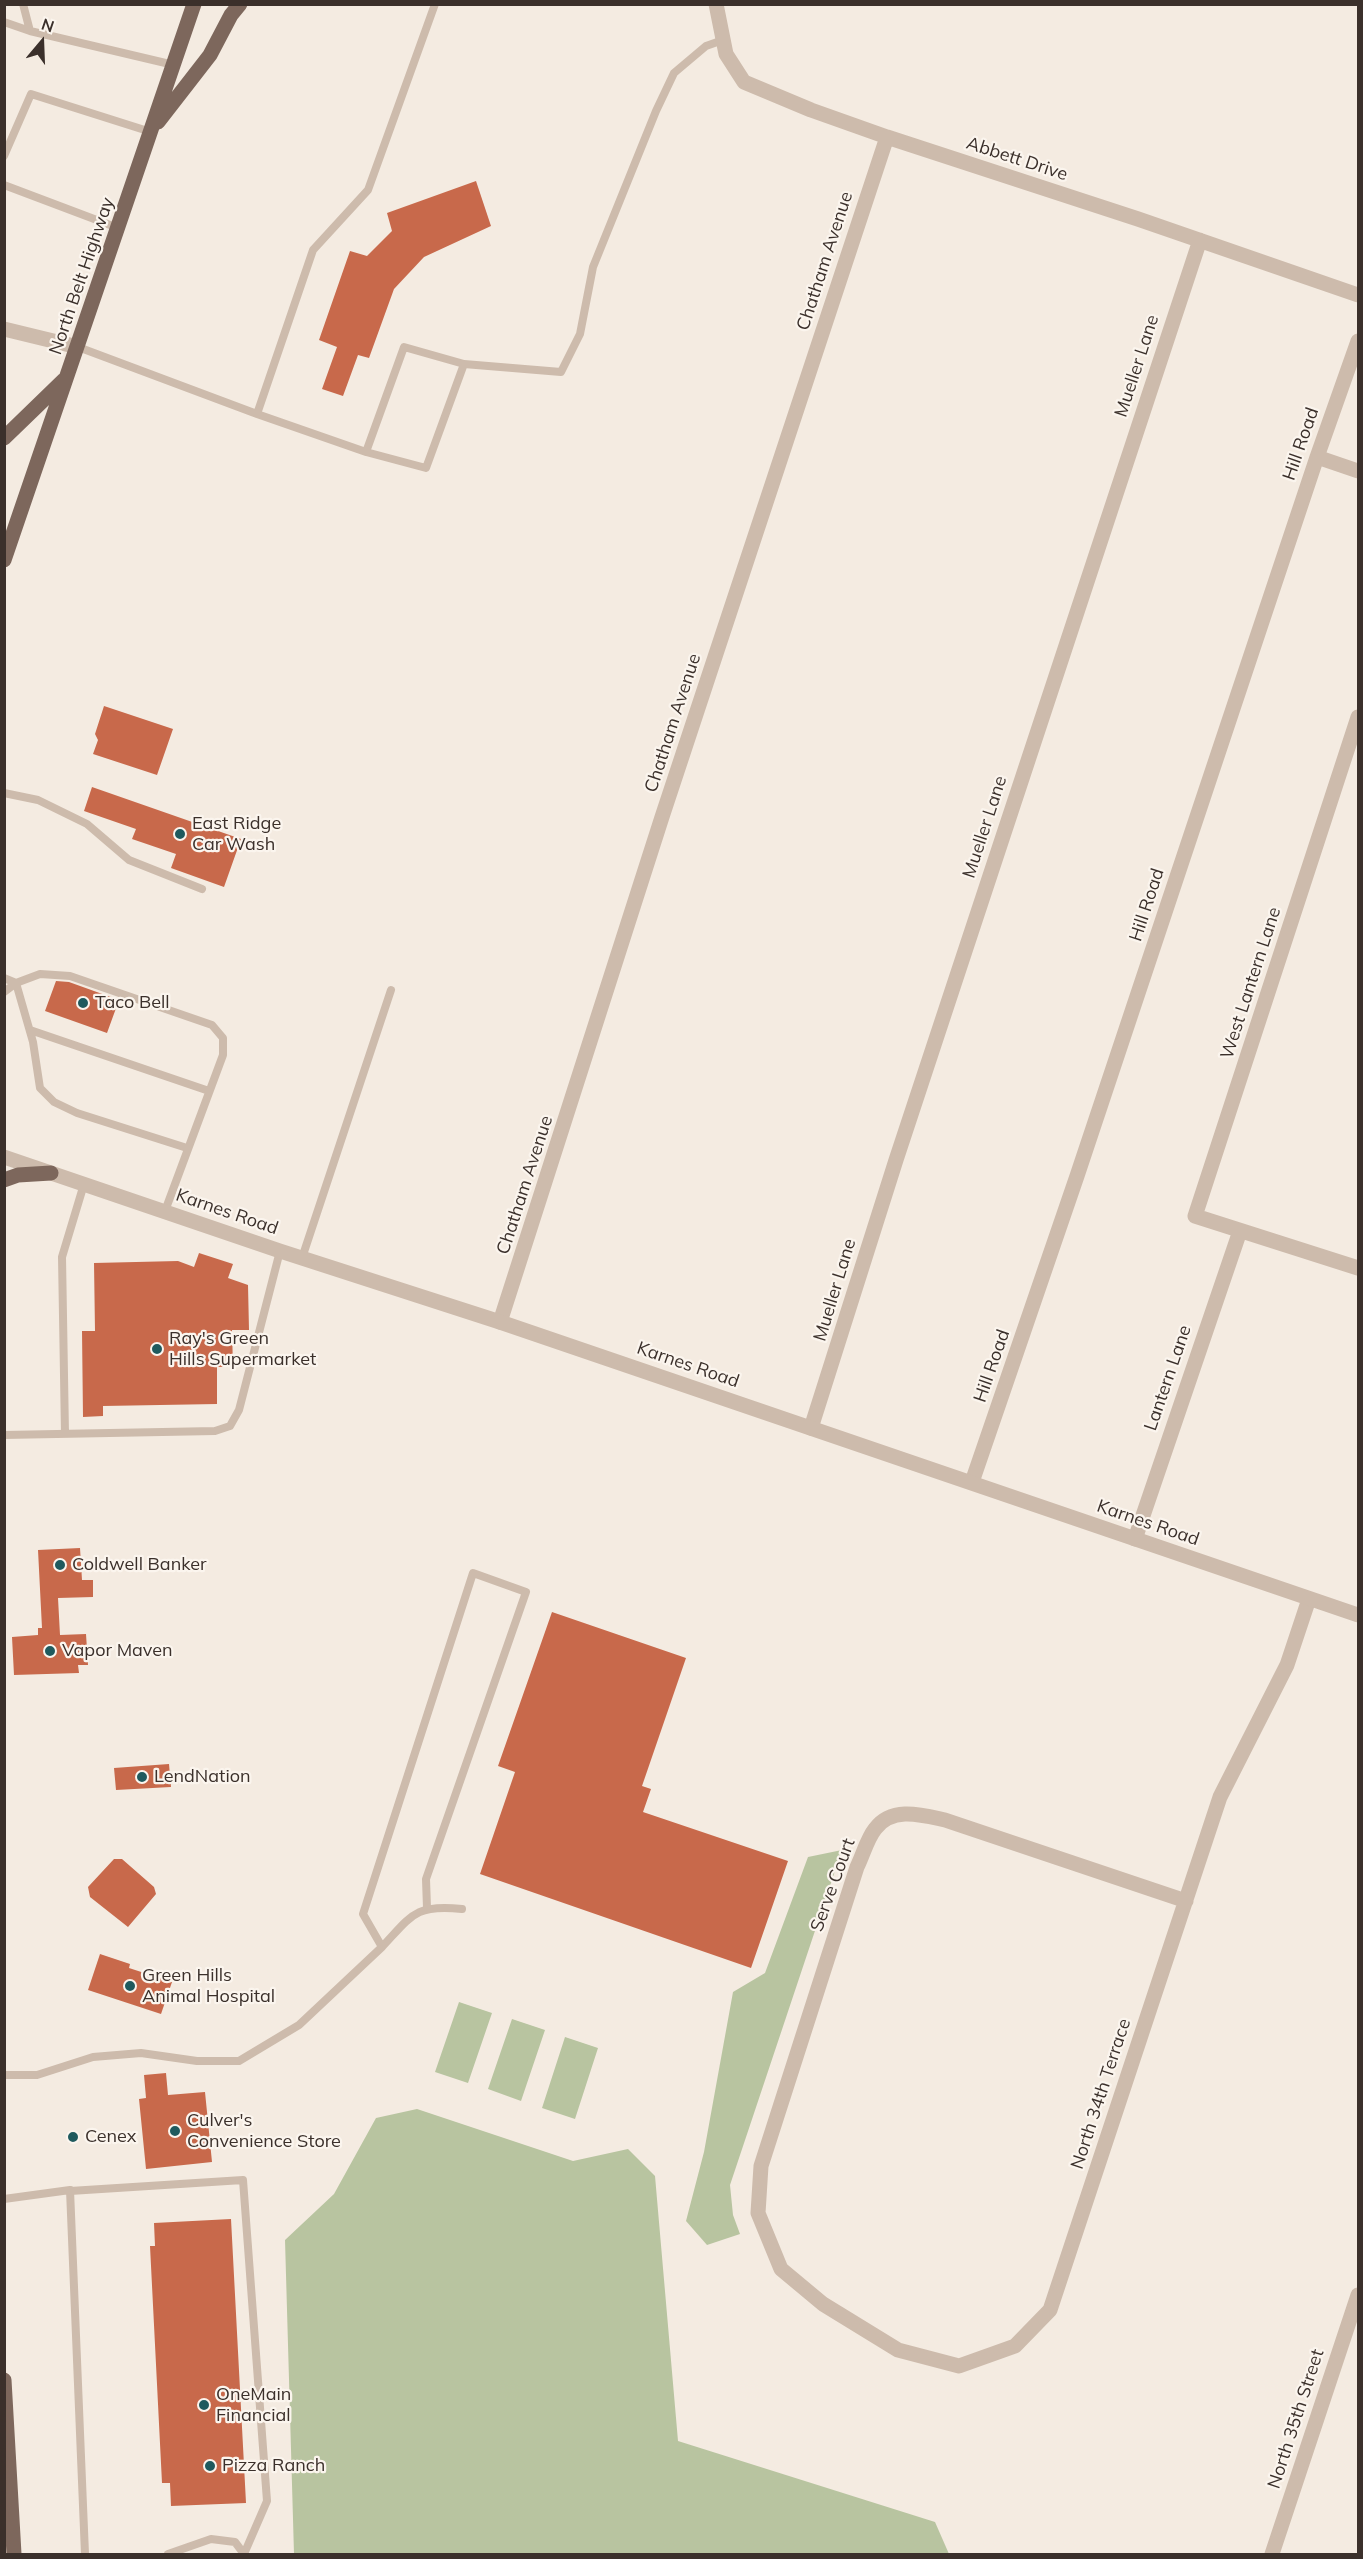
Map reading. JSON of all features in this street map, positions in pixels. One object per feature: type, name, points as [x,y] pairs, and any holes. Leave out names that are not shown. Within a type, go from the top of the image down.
[{"type":"main road","name":"North Belt Highway","points":[[4,560],[8,530],[68,376],[194,4]]},
{"type":"main road","points":[[151,132],[210,56],[231,15],[240,4]]},
{"type":"main road","points":[[4,438],[68,376]]},
{"type":"main road","points":[[4,1180],[18,1175],[51,1173]]},
{"type":"main road","points":[[4,2380],[9,2519],[14,2554]]},
{"type":"street","name":"Abbett Drive","points":[[716,4],[726,54],[744,82],[811,110],[887,137],[1359,295]]},
{"type":"street","name":"Chatham Avenue","points":[[500,1322],[670,795],[887,137]]},
{"type":"street","name":"Mueller Lane","points":[[812,1428],[896,1160],[1200,240]]},
{"type":"street","points":[[4,329],[78,347]]},
{"type":"street","name":"Hill Road","points":[[972,1482],[1077,1176],[1317,457],[1359,341]]},
{"type":"street","points":[[1317,457],[1359,471]]},
{"type":"street","name":"West Lantern Lane","points":[[1240,1231],[1196,1216],[1359,717]]},
{"type":"street","name":"Karnes Road","points":[[4,1157],[280,1251],[500,1322],[1359,1615]]},
{"type":"street","points":[[1240,1231],[1359,1268]]},
{"type":"street","name":"Lantern Lane","points":[[1135,1539],[1240,1231]]},
{"type":"street","name":"North 34th Terrace","points":[[781,2269],[824,2304],[898,2350],[959,2366],[1015,2346],[1050,2310],[1220,1797],[1287,1665],[1309,1599]]},
{"type":"street","name":"Serve Court","points":[[781,2269],[758,2213],[761,2166],[857,1867],[875,1828],[894,1815],[915,1814],[945,1820],[1186,1901]]},
{"type":"street","name":"North 35th Street","points":[[1272,2554],[1359,2295]]},
{"type":"lane","points":[[23,4],[30,31]]},
{"type":"lane","points":[[257,414],[313,250],[368,190],[435,4]]},
{"type":"lane","points":[[4,22],[30,31],[174,65]]},
{"type":"lane","points":[[366,452],[404,347],[464,364],[561,372],[580,334],[593,267],[656,111],[674,73],[706,46],[723,40]]},
{"type":"lane","points":[[4,156],[31,94],[151,132]]},
{"type":"lane","points":[[4,185],[118,228]]},
{"type":"lane","points":[[78,347],[366,452],[426,468],[464,364]]},
{"type":"lane","points":[[4,793],[38,800],[87,824],[129,860],[202,889]]},
{"type":"lane","points":[[4,992],[16,983],[40,974],[70,976],[212,1024],[223,1038],[223,1055],[165,1211]]},
{"type":"lane","points":[[4,978],[16,983]]},
{"type":"lane","points":[[16,983],[30,1030],[40,1088],[54,1102],[77,1113],[187,1148]]},
{"type":"lane","points":[[302,1258],[391,990]]},
{"type":"lane","points":[[30,1030],[209,1091]]},
{"type":"lane","points":[[65,1434],[62,1257],[84,1184]]},
{"type":"lane","points":[[4,1435],[215,1431],[230,1426],[239,1410],[280,1251]]},
{"type":"lane","points":[[382,1947],[363,1914],[472,1573],[526,1592],[426,1879],[427,1908]]},
{"type":"lane","points":[[4,2075],[37,2075],[93,2057],[141,2053],[197,2061],[239,2061],[299,2025],[382,1947],[412,1915],[427,1908],[462,1909]]},
{"type":"lane","points":[[4,2199],[70,2191],[243,2180],[267,2501],[244,2554],[235,2542],[211,2539],[168,2554]]},
{"type":"lane","points":[[70,2191],[85,2554]]},
{"type":"green space","points":[[842,1850],[730,2185],[733,2215],[740,2234],[707,2245],[686,2221],[704,2152],[733,1992],[765,1973],[808,1857]]},
{"type":"green space","points":[[459,2002],[492,2013],[468,2083],[435,2072]]},
{"type":"green space","points":[[512,2019],[545,2030],[521,2101],[488,2089]]},
{"type":"green space","points":[[565,2037],[598,2048],[575,2119],[542,2108]]},
{"type":"green space","points":[[417,2109],[573,2161],[628,2149],[655,2176],[678,2441],[935,2522],[949,2554],[294,2554],[285,2240],[334,2194],[376,2118]]},
{"type":"building","points":[[476,181],[491,226],[424,257],[394,289],[369,358],[358,355],[343,396],[322,389],[337,347],[319,340],[350,251],[367,256],[392,231],[387,213]]},
{"type":"building","points":[[104,706],[173,729],[157,775],[93,754],[98,740],[95,734]]},
{"type":"building","name":"East Ridge Car Wash","points":[[92,787],[241,839],[224,887],[171,868],[176,854],[132,839],[136,829],[84,811]]},
{"type":"building","name":"Taco Bell","points":[[56,981],[69,982],[119,1000],[107,1033],[45,1011]]},
{"type":"building","name":"Ray's Green Hills Supermarket","points":[[199,1253],[233,1264],[228,1278],[248,1285],[249,1330],[232,1330],[233,1367],[217,1367],[217,1404],[103,1406],[103,1416],[83,1417],[82,1331],[95,1331],[94,1263],[178,1261],[194,1267]]},
{"type":"building","points":[[80,1548],[82,1580],[93,1580],[93,1597],[58,1598],[60,1635],[86,1634],[88,1665],[78,1665],[79,1673],[14,1675],[12,1637],[38,1635],[38,1628],[42,1628],[38,1550]]},
{"type":"building","points":[[552,1612],[686,1658],[642,1786],[651,1789],[643,1812],[788,1861],[751,1968],[480,1874],[515,1772],[498,1766]]},
{"type":"building","name":"LendNation","points":[[169,1764],[171,1787],[116,1790],[114,1768]]},
{"type":"building","points":[[114,1859],[122,1859],[154,1887],[156,1894],[128,1927],[90,1897],[88,1887]]},
{"type":"building","name":"Green Hills Animal Hospital","points":[[100,1954],[130,1964],[129,1968],[172,1982],[161,2014],[88,1990]]},
{"type":"building","name":"Culver's Convenience Store","points":[[166,2073],[168,2095],[205,2092],[212,2162],[146,2169],[139,2099],[146,2098],[144,2075]]},
{"type":"building","points":[[231,2219],[246,2503],[171,2506],[170,2483],[162,2483],[150,2246],[155,2246],[154,2223]]},
{"type":"place","name":"East Ridge Car Wash","points":[[180,834]]},
{"type":"place","name":"Taco Bell","points":[[83,1003]]},
{"type":"place","name":"Ray's Green Hills Supermarket","points":[[157,1349]]},
{"type":"place","name":"Coldwell Banker","points":[[60,1565]]},
{"type":"place","name":"Vapor Maven","points":[[50,1651]]},
{"type":"place","name":"LendNation","points":[[142,1777]]},
{"type":"place","name":"Green Hills Animal Hospital","points":[[130,1986]]},
{"type":"place","name":"Culver's Convenience Store","points":[[175,2131]]},
{"type":"place","name":"Cenex","points":[[73,2137]]},
{"type":"place","name":"OneMain Financial","points":[[204,2405]]},
{"type":"place","name":"Pizza Ranch","points":[[210,2466]]}]
